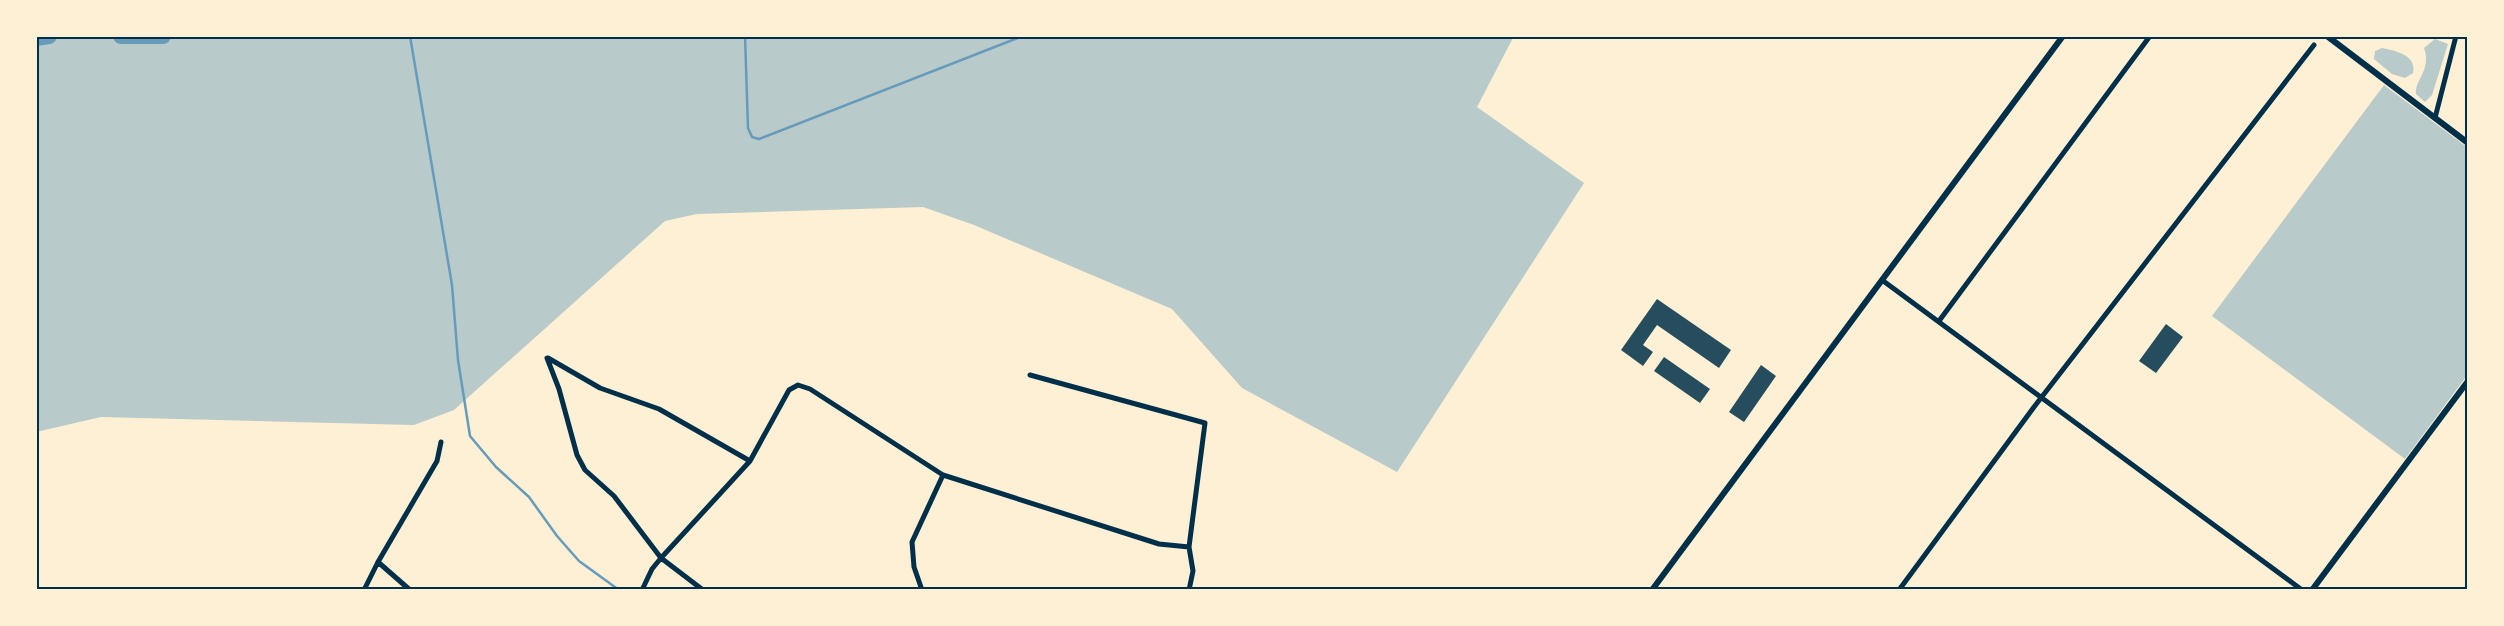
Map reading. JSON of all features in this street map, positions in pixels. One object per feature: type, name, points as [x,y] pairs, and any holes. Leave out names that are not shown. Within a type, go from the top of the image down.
[{"type":"street","points":[[1652,590],[2063,36]]},
{"type":"street","points":[[1938,321],[2150,36]]},
{"type":"street","points":[[2327,36],[2468,143]]},
{"type":"street","points":[[2435,118],[2456,36]]},
{"type":"street","points":[[1899,590],[2042,398],[2314,45]]},
{"type":"street","points":[[1882,280],[2302,590]]},
{"type":"street","points":[[703,590],[661,558],[614,496],[585,470],[577,455],[560,389],[547,358],[600,388],[659,409],[750,461]]},
{"type":"street","points":[[1030,375],[1205,423],[1189,547],[1193,571],[1188,590]]},
{"type":"street","points":[[2312,590],[2468,381]]},
{"type":"street","points":[[642,590],[652,569],[661,558],[750,461],[789,390],[798,385],[810,389],[943,475],[1158,544],[1189,547]]},
{"type":"street","points":[[364,590],[378,562],[437,461],[442,442]]},
{"type":"street","points":[[922,590],[914,567],[912,542],[943,475]]},
{"type":"street","points":[[378,562],[410,590]]},
{"type":"shaded area","points":[[36,36],[1514,36],[1477,107],[1584,183],[1397,472],[1242,388],[1172,309],[974,225],[923,207],[697,214],[665,221],[454,410],[414,425],[101,417],[36,432]]},
{"type":"shaded area","points":[[2435,39],[2448,44],[2432,95],[2425,102],[2416,94],[2416,89],[2426,63],[2424,48]]},
{"type":"shaded area","points":[[2382,48],[2399,52],[2409,58],[2412,62],[2413,73],[2405,78],[2392,74],[2374,59],[2375,51]]},
{"type":"shaded area","points":[[2384,85],[2468,148],[2468,374],[2405,459],[2212,316]]},
{"type":"building","points":[[1657,299],[1731,350],[1719,368],[1657,325],[1643,345],[1653,352],[1643,366],[1621,350]]},
{"type":"building","points":[[2166,324],[2183,337],[2156,373],[2139,361]]},
{"type":"building","points":[[1664,357],[1710,389],[1700,403],[1654,371]]},
{"type":"building","points":[[1761,365],[1776,376],[1744,422],[1729,412]]},
{"type":"waterway","points":[[36,38],[49,36]]},
{"type":"waterway","points":[[121,36],[163,36]]},
{"type":"waterway","points":[[410,36],[452,285],[458,360],[470,436],[496,467],[529,497],[557,536],[579,561],[619,590]]},
{"type":"waterway","points":[[745,36],[748,128],[752,137],[759,139],[1023,36]]}]
